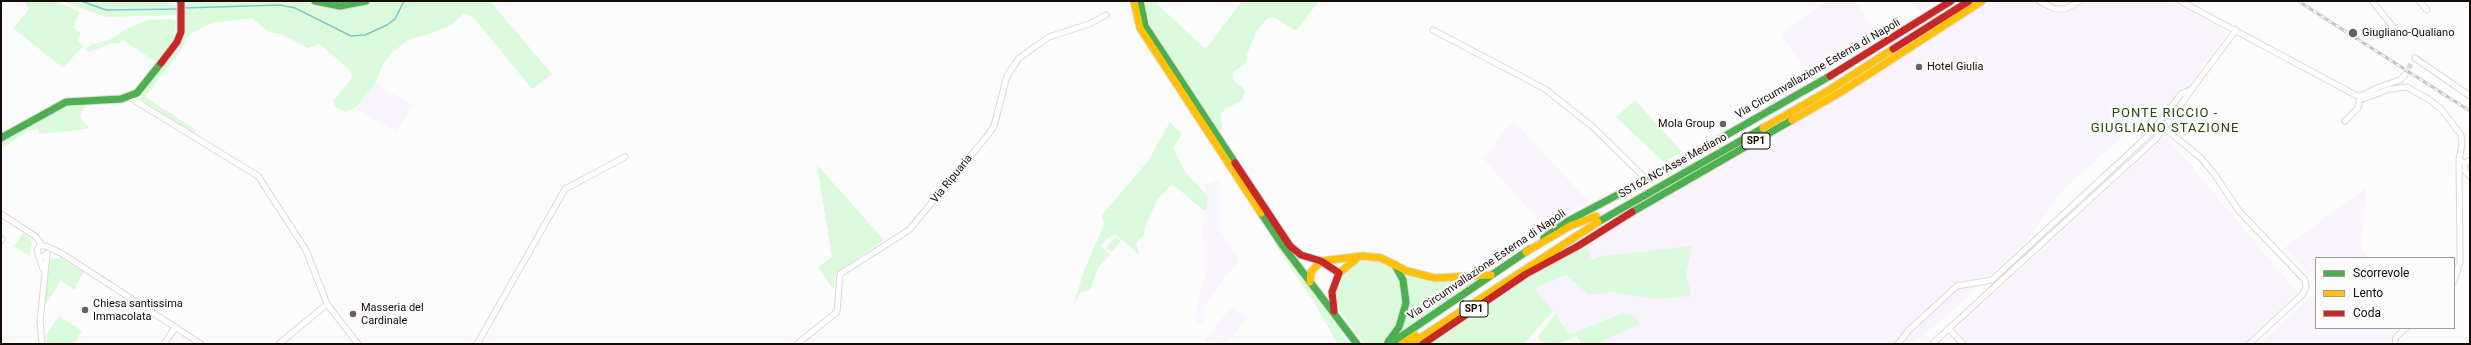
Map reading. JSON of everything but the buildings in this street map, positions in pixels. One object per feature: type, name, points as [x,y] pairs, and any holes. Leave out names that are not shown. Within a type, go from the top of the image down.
[{"type":"main road","points":[[315,1],[340,6],[366,1]]},
{"type":"main road","points":[[1134,1],[1140,28],[1169,75],[1310,282],[1356,342]]},
{"type":"main road","points":[[1140,1],[1145,26],[1290,246],[1301,255],[1321,261],[1339,273]]},
{"type":"main road","name":"Via Circumvallazione Esterna di Napoli","points":[[1390,344],[1568,222],[1647,180],[1844,67],[1951,1]]},
{"type":"main road","name":"SS162 NC Asse Mediano","points":[[1402,344],[1485,286],[1596,216],[1867,64],[1959,1]]},
{"type":"main road","name":"SS162 NC Asse Mediano","points":[[1411,344],[1490,290],[1629,203],[1867,64],[1969,1]]},
{"type":"main road","name":"SP1","points":[[1422,344],[1526,274],[1578,246],[1603,229],[1841,92],[1982,1]]},
{"type":"main road","points":[[1,138],[60,104],[74,100],[129,97],[142,88],[177,42],[181,32],[181,3]]},
{"type":"main road","points":[[1526,274],[1566,249],[1629,203]]},
{"type":"main road","points":[[1526,252],[1570,226],[1596,216]]},
{"type":"main road","points":[[1310,282],[1311,272],[1321,261],[1374,256],[1420,276],[1435,278],[1492,275]]},
{"type":"main road","points":[[1334,314],[1332,292],[1339,273],[1356,258]]},
{"type":"main road","points":[[1386,344],[1399,326],[1406,304],[1403,280],[1396,265]]},
{"type":"street","points":[[2039,1],[2055,9],[2065,9],[2080,1]]},
{"type":"street","points":[[2180,1],[2360,96],[2369,98],[2390,89],[2407,87],[2430,100],[2442,110],[2461,136],[2459,160],[2460,262],[2455,278]]},
{"type":"street","points":[[2372,1],[2394,28]]},
{"type":"street","points":[[2419,1],[2427,10]]},
{"type":"street","name":"Via Ripuaria","points":[[797,344],[837,312],[840,274],[909,230],[988,135],[994,126],[1007,76],[1019,58],[1049,37],[1089,24],[1106,15]]},
{"type":"street","points":[[1433,30],[1545,89],[1593,127],[1647,180]]},
{"type":"street","points":[[1932,344],[2165,128],[2236,30]]},
{"type":"street","points":[[2415,58],[2470,96]]},
{"type":"street","points":[[2360,96],[2379,87],[2400,80],[2405,75]]},
{"type":"street","points":[[1898,344],[1909,330],[1957,286],[1992,280],[2159,124],[2181,94],[2192,89]]},
{"type":"street","points":[[2345,121],[2358,108],[2360,96]]},
{"type":"street","points":[[129,97],[258,176],[306,250],[327,304],[349,335],[358,344]]},
{"type":"street","points":[[2159,124],[2201,158],[2216,175],[2239,211],[2305,280],[2306,288],[2302,295],[2249,344]]},
{"type":"street","points":[[478,344],[565,189],[625,157]]},
{"type":"street","points":[[2459,160],[2464,163]]},
{"type":"street","points":[[2464,163],[2470,160]]},
{"type":"street","points":[[2464,163],[2465,171],[2470,176]]},
{"type":"street","points":[[1,214],[32,235],[44,246],[64,256],[201,344]]},
{"type":"street","points":[[32,235],[44,270]]},
{"type":"street","points":[[37,249],[44,246]]},
{"type":"street","points":[[42,344],[40,321],[44,270],[47,254],[44,246]]},
{"type":"street","points":[[40,256],[47,254],[64,256]]},
{"type":"street","points":[[279,344],[327,304]]},
{"type":"street","points":[[164,344],[176,328]]},
{"type":"street","points":[[1949,328],[1963,344]]},
{"type":"street","points":[[2395,344],[2396,337],[2405,329]]},
{"type":"shaded area","points":[[1827,1],[1855,1],[1881,37],[1849,58],[1846,55],[1842,56],[1842,62],[1836,66],[1832,63],[1829,65],[1830,69],[1811,79],[1781,34]]},
{"type":"shaded area","points":[[1910,1],[1938,1],[1920,13]]},
{"type":"shaded area","points":[[1990,1],[2032,1],[2057,14],[2069,12],[2084,1],[2171,1],[2227,32],[2187,89],[2179,92],[2159,119],[2139,121],[2062,191],[2028,240],[1943,320],[1910,344],[1596,344],[1640,324],[1628,313],[1623,313],[1570,334],[1533,288],[1566,275],[1589,295],[1611,292],[1656,299],[1690,296],[1686,274],[1692,246],[1603,256],[1591,260],[1581,252],[1586,245],[1689,182],[1857,86]]},
{"type":"shaded area","points":[[375,84],[413,105],[396,132],[355,108]]},
{"type":"shaded area","points":[[1513,120],[1589,202],[1560,216],[1546,229],[1483,158]]},
{"type":"shaded area","points":[[2166,136],[2298,293],[2244,344],[1969,344],[1956,329]]},
{"type":"shaded area","points":[[1220,179],[1220,230],[1239,259],[1204,306],[1203,323],[1196,322],[1197,303],[1205,277],[1203,231],[1207,195],[1204,185]]},
{"type":"shaded area","points":[[2366,188],[2361,249],[2368,257],[2315,257],[2315,280],[2284,248]]},
{"type":"shaded area","points":[[2315,293],[2315,329],[2403,329],[2392,339],[2392,344],[2260,344]]},
{"type":"shaded area","points":[[1232,306],[1247,319],[1225,344],[1206,344],[1205,340]]},
{"type":"green space","points":[[26,1],[55,1],[80,12],[73,27],[81,33],[77,41],[83,46],[63,68],[13,28],[29,9],[26,5]]},
{"type":"green space","points":[[62,1],[167,1],[177,6],[177,15],[105,17]]},
{"type":"green space","points":[[188,1],[302,1],[335,9],[362,5],[372,1],[490,1],[552,74],[532,89],[474,18],[464,13],[453,24],[435,32],[408,40],[393,52],[383,64],[375,84],[355,108],[345,112],[335,106],[333,101],[352,78],[350,70],[323,47],[318,44],[308,48],[281,34],[269,32],[252,18],[212,23],[191,33],[180,51],[145,97],[196,130],[194,133],[139,99],[185,34],[185,4]]},
{"type":"green space","points":[[1142,1],[1154,1],[1204,48],[1208,46],[1242,1],[1319,1],[1297,30],[1294,30],[1274,17],[1268,18],[1257,30],[1247,54],[1246,63],[1233,72],[1234,81],[1243,88],[1245,93],[1241,101],[1225,109],[1221,114],[1222,128],[1218,133],[1147,23]]},
{"type":"green space","points":[[171,19],[176,21],[175,37],[157,63],[123,40],[119,44],[113,43],[90,52],[86,49],[92,44],[109,40],[128,28],[147,20]]},
{"type":"green space","points":[[1635,100],[1682,152],[1664,162],[1616,117]]},
{"type":"green space","points":[[89,103],[82,110],[80,118],[89,127],[87,129],[40,134],[38,129],[28,131],[1,149],[1,142],[52,112],[72,104]]},
{"type":"green space","points":[[1170,122],[1182,134],[1173,148],[1185,172],[1207,195],[1207,209],[1204,211],[1176,187],[1171,185],[1158,199],[1145,226],[1144,235],[1136,243],[1139,255],[1115,234],[1107,239],[1101,246],[1110,255],[1098,268],[1090,290],[1081,292],[1074,303],[1084,271],[1104,224],[1102,215],[1148,161]]},
{"type":"green space","points":[[817,165],[884,240],[836,273],[833,289],[818,267],[832,257]]},
{"type":"green space","points":[[23,233],[32,242],[30,256],[14,246]]},
{"type":"green space","points":[[1273,235],[1349,344],[1337,343],[1312,299],[1275,244]]},
{"type":"green space","points":[[1115,237],[1121,241],[1112,252],[1106,248]]},
{"type":"green space","points":[[1586,245],[1592,260],[1603,256],[1692,246],[1686,274],[1691,296],[1656,299],[1611,292],[1589,295],[1566,275],[1534,288],[1553,311],[1524,344],[1427,344],[1521,280]]},
{"type":"green space","points":[[61,258],[84,272],[75,286],[77,288],[75,290],[61,281],[45,305],[49,259]]},
{"type":"green space","points":[[1376,260],[1391,268],[1400,279],[1404,293],[1402,314],[1388,338],[1381,344],[1364,344],[1339,310],[1335,293],[1340,276],[1359,261]]},
{"type":"green space","points":[[1401,271],[1408,273],[1479,279],[1399,334],[1403,324]]},
{"type":"green space","points":[[1623,313],[1635,316],[1640,324],[1596,344],[1581,344],[1577,336],[1558,344],[1549,344],[1540,341],[1538,337],[1555,314],[1570,334]]},
{"type":"green space","points":[[59,316],[82,331],[74,344],[46,344],[44,338]]},
{"type":"waterway","points":[[81,1],[106,10],[179,9]]},
{"type":"waterway","points":[[183,8],[280,5],[295,8],[351,36],[365,35],[387,25],[395,19],[404,1]]},
{"type":"tunnel","points":[[2405,75],[2412,62]]},
{"type":"railway","points":[[2298,1],[2470,111]]},
{"type":"traffic: fast","points":[[315,1],[340,6],[366,1]]},
{"type":"traffic: fast","points":[[1140,1],[1145,26],[1235,163]]},
{"type":"traffic: fast","points":[[1,138],[66,102],[121,99],[137,93],[161,63]]},
{"type":"traffic: fast","points":[[1544,238],[1568,221],[1674,165],[1830,76]]},
{"type":"traffic: fast","points":[[1632,212],[1792,120]]},
{"type":"traffic: fast","points":[[1598,222],[1763,128]]},
{"type":"traffic: fast","points":[[1261,213],[1283,246],[1357,344]]},
{"type":"traffic: fast","points":[[1390,344],[1530,249]]},
{"type":"traffic: fast","points":[[1388,342],[1399,327],[1406,303],[1403,280],[1395,265]]},
{"type":"traffic: slow","points":[[1134,1],[1140,28],[1261,213]]},
{"type":"traffic: slow","points":[[1792,120],[1841,92],[1982,1]]},
{"type":"traffic: slow","points":[[1763,128],[1826,92],[1893,49]]},
{"type":"traffic: slow","points":[[1526,252],[1570,226],[1596,216]]},
{"type":"traffic: slow","points":[[1411,344],[1598,222]]},
{"type":"traffic: slow","points":[[1310,282],[1311,272],[1321,261],[1363,256],[1381,258],[1407,271],[1435,278],[1491,275]]},
{"type":"traffic: slow","points":[[1339,273],[1356,259]]},
{"type":"traffic: slow","points":[[1402,344],[1415,335]]},
{"type":"traffic: jam","points":[[161,63],[177,42],[181,32],[181,1]]},
{"type":"traffic: jam","points":[[1830,76],[1951,1]]},
{"type":"traffic: jam","points":[[1893,49],[1969,1]]},
{"type":"traffic: jam","points":[[1235,163],[1290,246],[1301,255],[1321,261],[1339,273],[1332,292],[1334,311]]},
{"type":"traffic: jam","points":[[1423,344],[1526,274],[1578,246],[1632,212]]},
{"type":"place","name":"Giugliano-Qualiano","points":[[2353,33]]},
{"type":"place","name":"Hotel Giulia","points":[[1919,67]]},
{"type":"place","name":"Mola Group","points":[[1723,124]]},
{"type":"place","name":"Chiesa santissima Immacolata","points":[[85,310]]},
{"type":"place","name":"Masseria del Cardinale","points":[[353,314]]},
{"type":"district","name":"PONTE RICCIO - GIUGLIANO STAZIONE","points":[[2165,122]]}]
